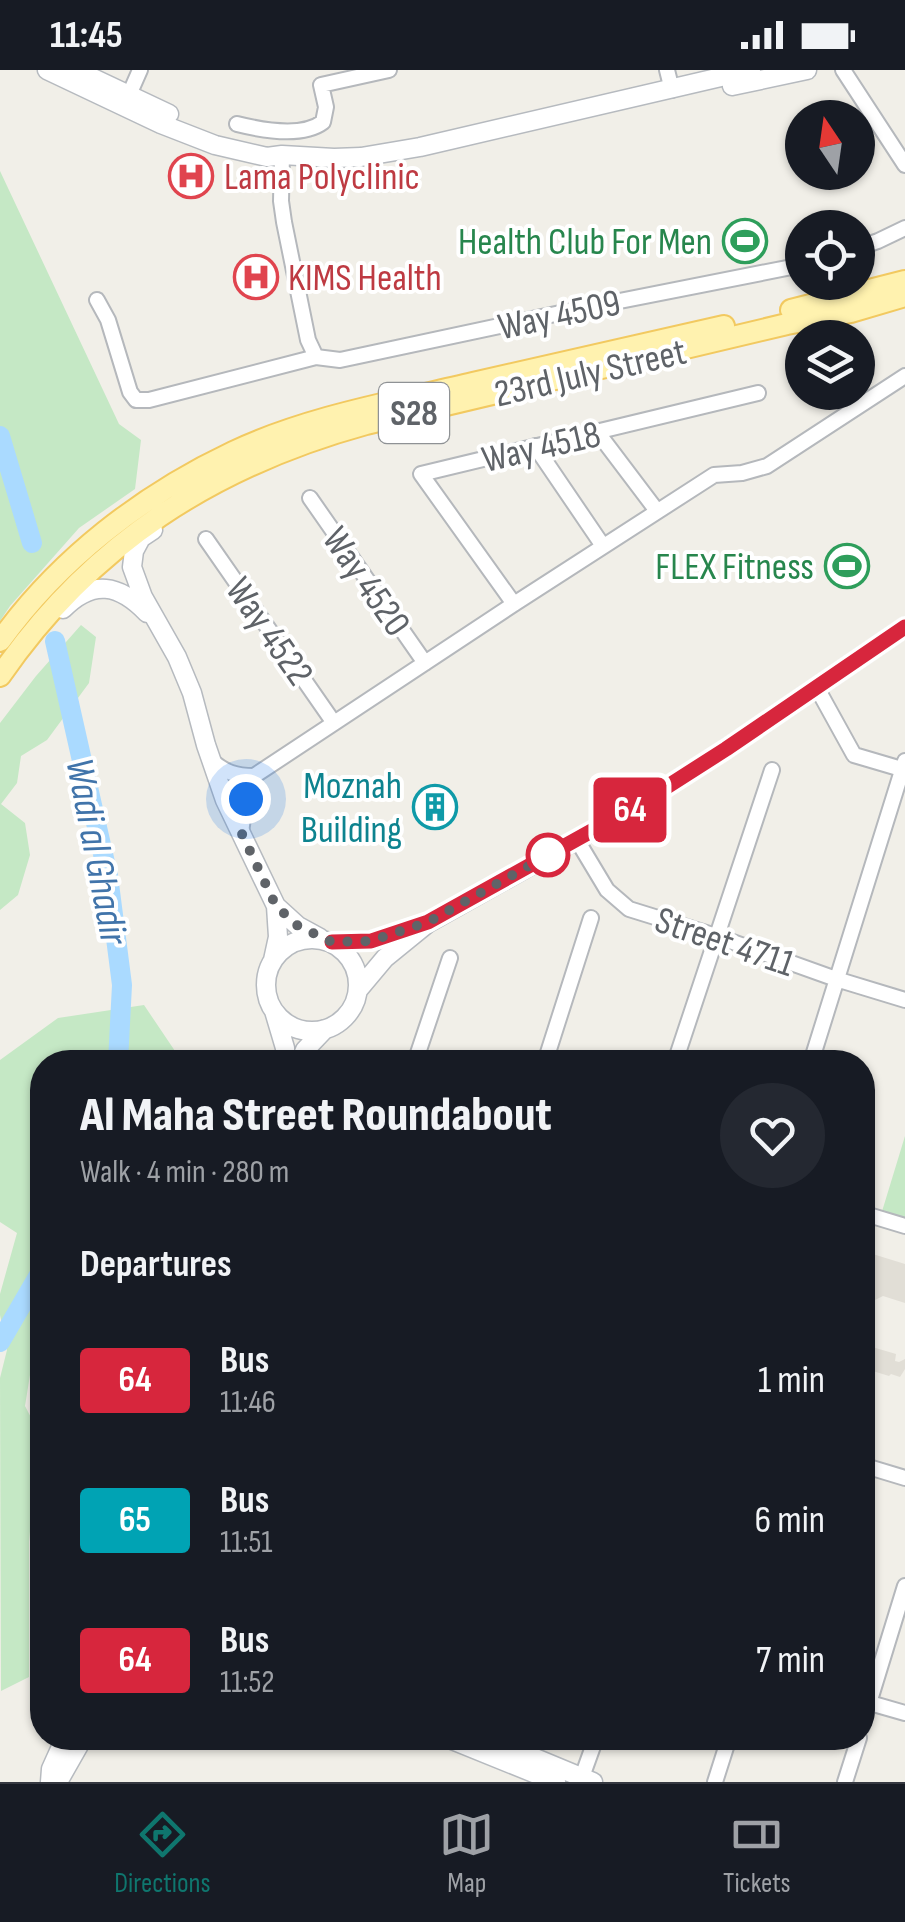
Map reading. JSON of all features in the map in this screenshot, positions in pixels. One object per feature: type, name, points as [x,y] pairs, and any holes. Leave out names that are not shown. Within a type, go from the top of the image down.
[{"type":"main road","name":"23rd July Street","points":[[0,641],[63,569],[100,535],[148,498],[235,451],[364,408],[828,302],[905,280]]},
{"type":"main road","name":"23rd July Street","points":[[2,674],[51,612],[90,572],[168,509],[210,484],[311,439],[905,296]]},
{"type":"street","points":[[47,70],[209,143],[267,158],[387,154],[751,70]]},
{"type":"street","points":[[76,70],[182,120],[282,155]]},
{"type":"street","points":[[129,95],[140,70]]},
{"type":"street","points":[[237,124],[268,132],[314,128],[322,122],[326,107],[320,85],[388,70]]},
{"type":"street","points":[[667,70],[672,90]]},
{"type":"street","points":[[672,90],[721,89],[808,70]]},
{"type":"street","points":[[843,70],[905,165]]},
{"type":"street","points":[[282,155],[284,222],[308,340],[316,358]]},
{"type":"street","points":[[875,243],[905,228]]},
{"type":"street","name":"Way 4509","points":[[97,300],[108,320],[130,392],[136,400],[149,400],[316,358],[340,360],[785,268]]},
{"type":"street","points":[[224,800],[334,722],[714,475],[767,466],[905,376]]},
{"type":"street","name":"Way 4518","points":[[514,604],[421,474],[758,393]]},
{"type":"street","points":[[598,433],[657,511]]},
{"type":"street","points":[[534,446],[604,546]]},
{"type":"street","points":[[257,462],[141,538],[132,567],[142,598],[177,657],[192,693],[224,800],[276,906],[278,936],[273,960]]},
{"type":"street","name":"Way 4520","points":[[310,498],[424,663]]},
{"type":"street","name":"Way 4522","points":[[206,539],[334,722]]},
{"type":"street","points":[[2,674],[68,604],[90,592],[105,588],[120,591],[155,620]]},
{"type":"street","points":[[285,1050],[266,985],[267,972],[282,949],[307,938],[371,941],[428,922],[640,804],[905,627]]},
{"type":"street","points":[[815,1050],[904,767],[854,755],[817,688]]},
{"type":"street","points":[[211,760],[230,773],[254,776]]},
{"type":"street","points":[[680,1050],[772,770]]},
{"type":"street","points":[[241,832],[254,776]]},
{"type":"street","name":"Street 4711","points":[[577,840],[607,890],[629,909],[905,1000]]},
{"type":"street","points":[[276,906],[298,926],[350,956],[359,978],[356,1000],[344,1019],[325,1030],[305,1050]]},
{"type":"street","points":[[549,1050],[591,918]]},
{"type":"street","points":[[359,989],[385,958],[428,922]]},
{"type":"street","points":[[419,1050],[450,958]]},
{"type":"street","points":[[274,1011],[296,1028],[325,1030]]},
{"type":"street","points":[[875,1217],[905,1226]]},
{"type":"street","points":[[875,1469],[905,1478]]},
{"type":"street","points":[[875,1675],[905,1586]]},
{"type":"street","points":[[875,1705],[905,1713]]},
{"type":"street","points":[[54,1782],[52,1769],[59,1750]]},
{"type":"street","points":[[54,1782],[75,1750]]},
{"type":"street","points":[[477,1750],[556,1782]]},
{"type":"street","points":[[516,1750],[588,1780],[594,1750]]},
{"type":"street","points":[[715,1782],[725,1750]]},
{"type":"street","points":[[845,1782],[855,1750]]},
{"type":"shaded area","points":[[875,1255],[905,1264],[905,1303],[883,1296],[875,1300]]},
{"type":"shaded area","points":[[875,1348],[896,1354],[895,1361],[905,1359],[900,1377],[875,1372]]},
{"type":"green space","points":[[0,171],[119,424],[141,440],[135,489],[79,528],[0,621]]},
{"type":"green space","points":[[81,625],[96,637],[89,683],[47,740],[21,756],[17,783],[1,804],[25,823],[30,855],[18,895],[0,910],[0,723]]},
{"type":"green space","points":[[144,1005],[174,1050],[30,1050],[30,1375],[25,1406],[30,1416],[29,1677],[1,1691],[0,1378],[7,1350],[0,1294],[17,1233],[0,1222],[0,1060],[58,1018]]},
{"type":"green space","points":[[905,1136],[905,1226],[880,1218]]},
{"type":"waterway","name":"Wadi al Ghadir","points":[[0,436],[32,543]]},
{"type":"waterway","name":"Wadi al Ghadir","points":[[55,641],[108,876],[122,985],[119,1050]]},
{"type":"waterway","name":"Wadi al Ghadir","points":[[0,1342],[30,1291]]},
{"type":"bus line","name":"64","points":[[332,942],[371,941],[428,922],[640,804],[905,627]]},
{"type":"place","name":"Lama Polyclinic","points":[[191,176]]},
{"type":"place","name":"Health Club For Men","points":[[745,241]]},
{"type":"place","name":"KIMS Health","points":[[256,277]]},
{"type":"place","name":"FLEX Fitness","points":[[847,566]]},
{"type":"place","name":"Moznah Building","points":[[435,807]]},
{"type":"route","points":[[246,799],[241,832],[276,906],[298,926],[332,942],[371,941],[428,922],[563,847],[548,855]]}]
